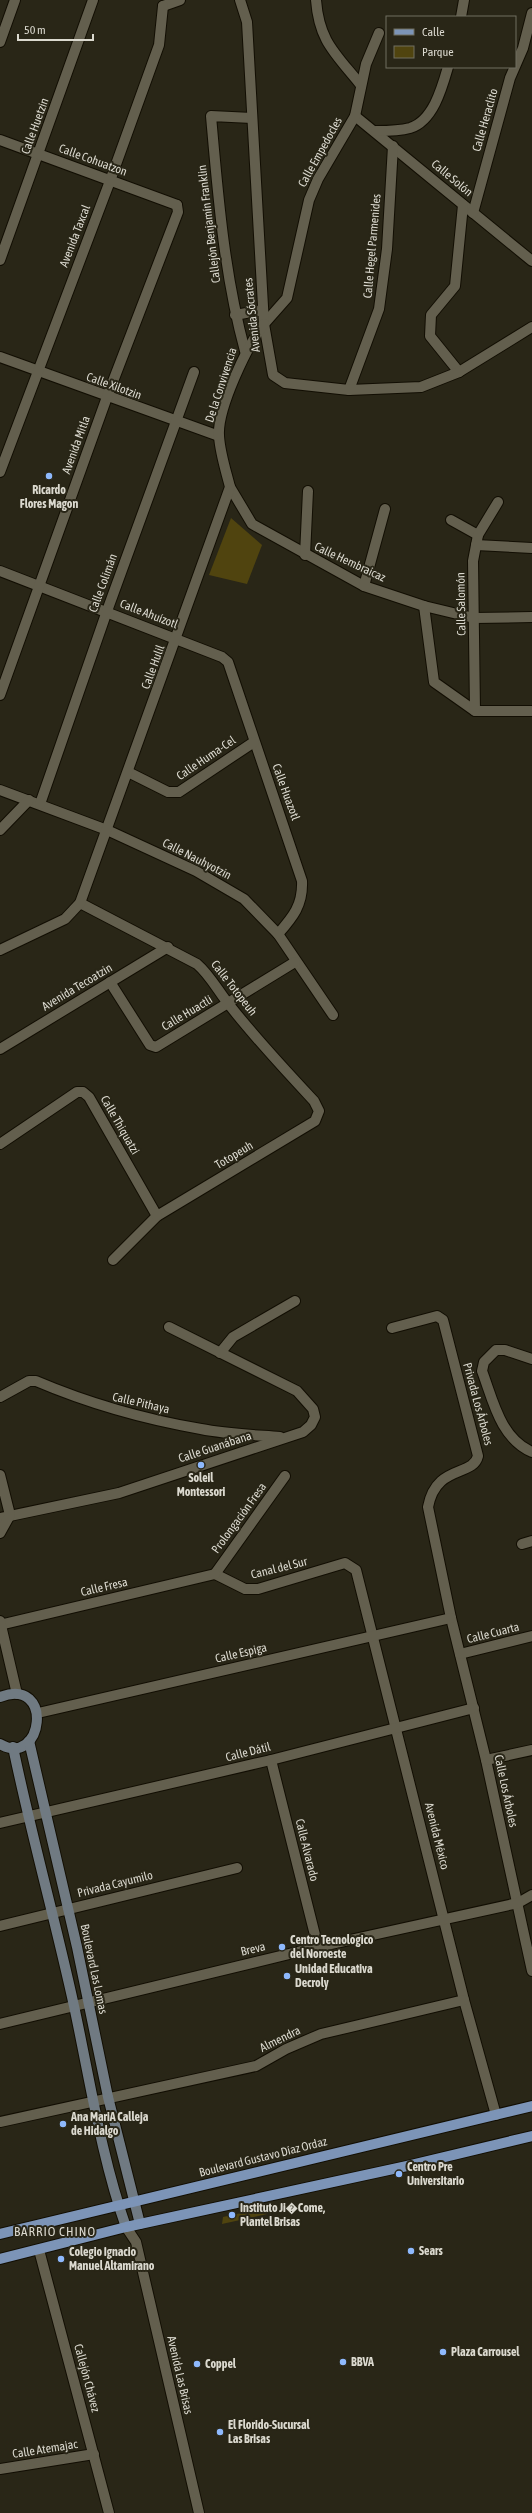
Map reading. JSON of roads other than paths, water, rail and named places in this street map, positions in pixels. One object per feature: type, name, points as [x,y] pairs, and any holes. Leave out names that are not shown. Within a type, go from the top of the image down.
[{"type":"main road","points":[[0,1697],[17,1694],[26,1698],[34,1704],[38,1713],[39,1724],[35,1734],[29,1742],[12,1747],[0,1744]]},
{"type":"main road","name":"Boulevard Las Lomas","points":[[29,1742],[88,2002],[108,2098],[140,2224]]},
{"type":"main road","points":[[12,1747],[27,1818],[74,2005],[93,2102],[118,2206],[126,2227]]},
{"type":"main road","name":"Boulevard Gustavo Díaz Ordaz","points":[[0,2234],[532,2106]]},
{"type":"main road","points":[[0,2259],[126,2227],[407,2166],[532,2136]]},
{"type":"street","points":[[0,42],[15,0]]},
{"type":"street","name":"Calle Huetzin","points":[[0,260],[93,0]]},
{"type":"street","points":[[161,3],[180,0]]},
{"type":"street","name":"Avenida Sócrates","points":[[240,0],[247,22],[264,324],[273,374],[286,383],[349,390],[421,388],[459,372],[532,327]]},
{"type":"street","points":[[316,0],[318,22],[328,45],[360,84]]},
{"type":"street","points":[[461,16],[464,0]]},
{"type":"street","name":"Avenida Taxcal","points":[[0,472],[110,181],[159,45],[161,3]]},
{"type":"street","name":"Calle Heraclito","points":[[516,64],[523,48],[532,13]]},
{"type":"street","name":"Calle Empedocles","points":[[264,324],[287,298],[309,200],[318,179],[355,116],[360,84],[366,64],[379,33]]},
{"type":"street","points":[[376,131],[411,128],[423,119],[433,106],[448,68]]},
{"type":"street","name":"Calle Heraclito","points":[[473,213],[510,78],[514,68]]},
{"type":"street","name":"Callejón Benjamín Franklin","points":[[245,351],[235,315],[220,219],[211,116],[252,118]]},
{"type":"street","name":"Calle Solón","points":[[355,116],[376,131],[532,261]]},
{"type":"street","name":"Calle Cohuatzon","points":[[0,140],[177,205]]},
{"type":"street","name":"Calle Hegel Parmenides","points":[[349,390],[379,309],[386,265],[393,146]]},
{"type":"street","name":"Avenida Mitla","points":[[0,695],[38,585],[107,397],[178,212],[177,205]]},
{"type":"street","points":[[459,372],[430,336],[431,315],[455,286],[463,205]]},
{"type":"street","points":[[235,315],[263,310]]},
{"type":"street","name":"De la Convivencia","points":[[219,436],[221,420],[245,351],[264,324]]},
{"type":"street","name":"Calle Xilotzin","points":[[0,357],[174,422],[219,436]]},
{"type":"street","name":"Calle Colimán","points":[[40,804],[174,422],[194,372]]},
{"type":"street","points":[[219,436],[230,488]]},
{"type":"street","name":"Calle Hembraicaz","points":[[230,488],[252,524],[305,555],[364,586],[424,606],[474,618],[532,617]]},
{"type":"street","name":"Calle Hulil","points":[[80,903],[230,488]]},
{"type":"street","points":[[305,555],[308,491]]},
{"type":"street","name":"Calle Salomón","points":[[475,711],[473,561],[477,540],[498,502]]},
{"type":"street","points":[[364,586],[385,509]]},
{"type":"street","points":[[451,520],[477,540],[532,548]]},
{"type":"street","name":"Calle Ahuízotl","points":[[0,571],[177,638],[222,657]]},
{"type":"street","points":[[424,606],[434,682],[475,711],[532,711]]},
{"type":"street","name":"Calle Huazotl","points":[[222,657],[229,665],[302,881],[302,894],[298,909],[278,934]]},
{"type":"street","name":"Calle Huma-Cel","points":[[128,772],[168,792],[179,792],[254,742]]},
{"type":"street","name":"Calle Nauhyotzin","points":[[0,790],[107,830],[196,871],[244,899],[278,934],[295,962],[333,1015]]},
{"type":"street","points":[[0,830],[28,800]]},
{"type":"street","points":[[0,950],[65,918],[80,903]]},
{"type":"street","name":"Calle Totopeuh","points":[[80,903],[189,958],[205,970],[227,1003],[314,1102],[319,1111]]},
{"type":"street","name":"Avenida Tecoatzin","points":[[0,1049],[168,947]]},
{"type":"street","name":"Calle Huactli","points":[[110,982],[153,1047],[295,962]]},
{"type":"street","name":"Calle Thiquatzi","points":[[0,1144],[77,1092],[83,1092],[89,1097],[157,1216]]},
{"type":"street","name":"Totopeuh","points":[[113,1260],[157,1216],[315,1121],[319,1111]]},
{"type":"street","points":[[220,1353],[233,1337],[295,1301]]},
{"type":"street","name":"Privada Los Árboles","points":[[392,1328],[437,1316],[443,1320],[478,1456],[472,1465],[445,1477],[437,1484],[430,1496],[428,1507],[450,1618]]},
{"type":"street","name":"Calle Guanábana","points":[[0,1518],[118,1493],[303,1432],[311,1425],[315,1418],[313,1409],[307,1400],[297,1391],[272,1377],[169,1327]]},
{"type":"street","points":[[532,1359],[505,1350],[496,1350],[484,1362],[482,1371],[505,1431],[523,1448],[532,1452]]},
{"type":"street","name":"Calle Pithaya","points":[[0,1397],[29,1381],[36,1381],[85,1402],[117,1411],[202,1430],[284,1438]]},
{"type":"street","points":[[0,1475],[10,1515],[0,1533]]},
{"type":"street","name":"Prolongación Fresa","points":[[215,1574],[285,1476]]},
{"type":"street","points":[[522,1544],[532,1541]]},
{"type":"street","name":"Canal del Sur","points":[[215,1574],[245,1588],[258,1589],[345,1563],[352,1566]]},
{"type":"street","name":"Avenida México","points":[[352,1566],[356,1570],[374,1636],[464,2000],[496,2115]]},
{"type":"street","name":"Calle Fresa","points":[[0,1624],[215,1574]]},
{"type":"street","name":"Calle Espiga","points":[[38,1713],[450,1618]]},
{"type":"street","name":"Calle Los Árboles","points":[[450,1618],[474,1708],[532,1971]]},
{"type":"street","points":[[0,1624],[17,1694]]},
{"type":"street","name":"Calle Cuarta","points":[[460,1654],[532,1636]]},
{"type":"street","name":"Calle Dátil","points":[[0,1823],[45,1814],[271,1760],[474,1708]]},
{"type":"street","points":[[486,1760],[532,1750]]},
{"type":"street","name":"Calle Alvarado","points":[[271,1760],[318,1947]]},
{"type":"street","name":"Privada Cayumilo","points":[[0,1926],[237,1868]]},
{"type":"street","name":"Breva","points":[[0,2024],[318,1947],[444,1918],[518,1903],[532,1895]]},
{"type":"street","name":"Almendra","points":[[0,2122],[256,2066],[286,2049],[321,2034],[464,2000]]},
{"type":"street","name":"Avenida Las Brisas","points":[[136,2242],[140,2224]]},
{"type":"street","name":"Avenida Las Brisas","points":[[126,2227],[136,2242],[199,2513]]},
{"type":"street","name":"Callejón Chávez","points":[[39,2250],[109,2513]]},
{"type":"street","name":"Calle Atemajac","points":[[0,2469],[94,2454]]},
{"type":"place","name":"Ricardo Flores Magon","points":[[49,476]]},
{"type":"place","name":"Soleil Montessori","points":[[201,1465]]},
{"type":"place","name":"Centro Tecnologico del Noroeste","points":[[282,1947]]},
{"type":"place","name":"Unidad Educativa Decroly","points":[[287,1976]]},
{"type":"place","name":"Ana MariA Calleja de Hidalgo","points":[[63,2124]]},
{"type":"place","name":"Centro Pre Universitario","points":[[399,2174]]},
{"type":"place","name":"Instituto Ji�Come, Plantel Brisas","points":[[232,2215]]},
{"type":"place","name":"Sears","points":[[411,2251]]},
{"type":"place","name":"Colegio Ignacio Manuel Altamirano","points":[[61,2259]]},
{"type":"place","name":"Plaza Carrousel","points":[[443,2352]]},
{"type":"place","name":"BBVA","points":[[343,2362]]},
{"type":"place","name":"Coppel","points":[[197,2364]]},
{"type":"place","name":"El Florido-Sucursal Las Brisas","points":[[220,2432]]},
{"type":"district","name":"BARRIO CHINO","points":[[55,2231]]}]
